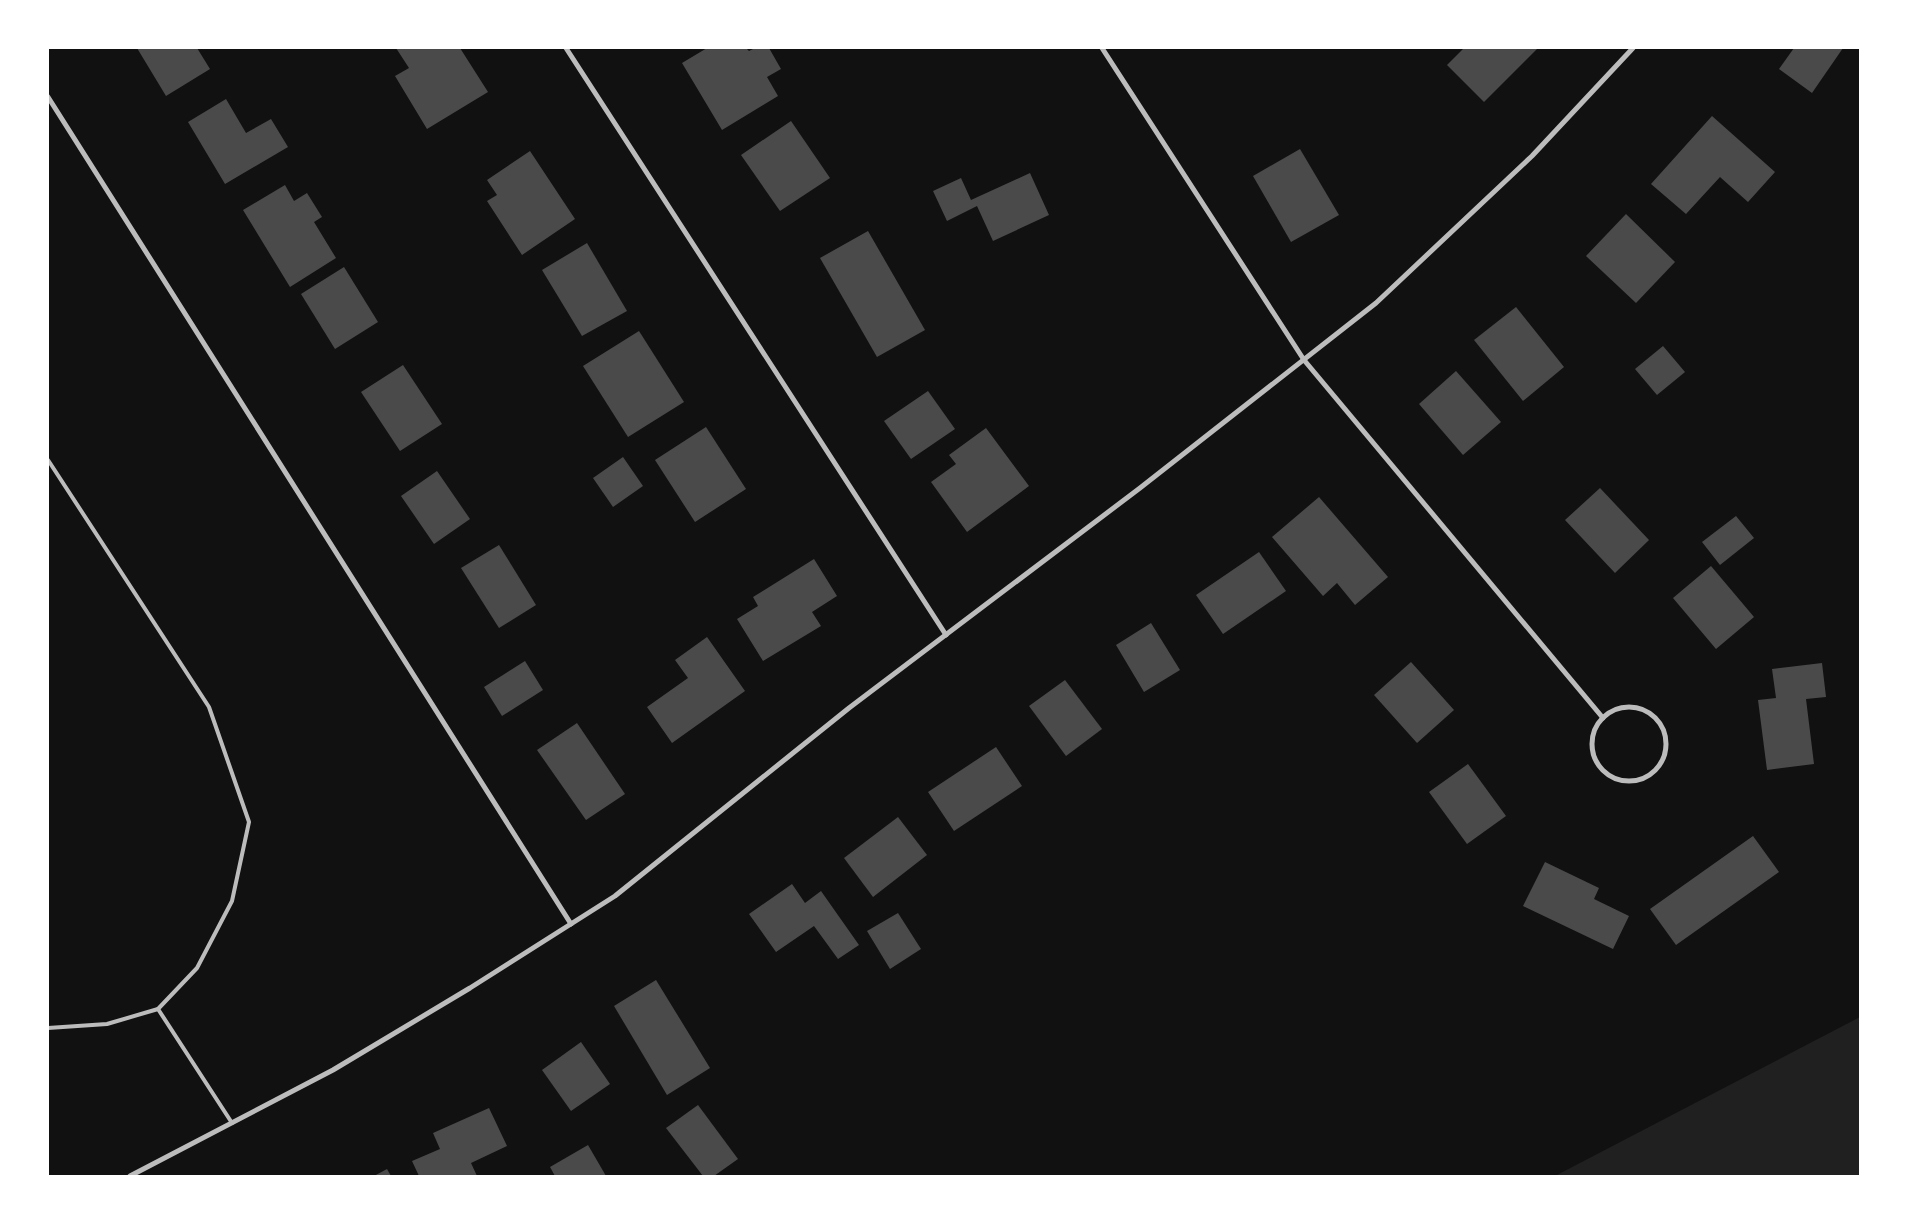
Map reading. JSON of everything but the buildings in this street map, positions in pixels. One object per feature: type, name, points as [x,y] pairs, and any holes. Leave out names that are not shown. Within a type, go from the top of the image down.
[{"type":"street","points":[[566,48],[946,635]]},
{"type":"street","points":[[1102,48],[1304,360],[1603,718]]},
{"type":"street","points":[[130,1176],[332,1070],[470,988],[614,896],[849,708],[1376,303],[1532,156],[1633,48]]},
{"type":"street","points":[[48,97],[571,924]]},
{"type":"street","points":[[1625,707],[1648,712],[1658,720],[1664,730],[1666,742],[1665,753],[1660,765],[1641,779],[1629,781],[1617,779],[1606,773],[1598,764],[1593,752],[1594,734],[1603,718],[1625,707]]},
{"type":"lane","points":[[48,460],[209,707],[249,822],[232,901],[197,968],[158,1009],[108,1024],[48,1028]]},
{"type":"lane","points":[[158,1009],[232,1123]]},
{"type":"shaded area","points":[[1860,1017],[1860,1176],[1555,1176]]}]
